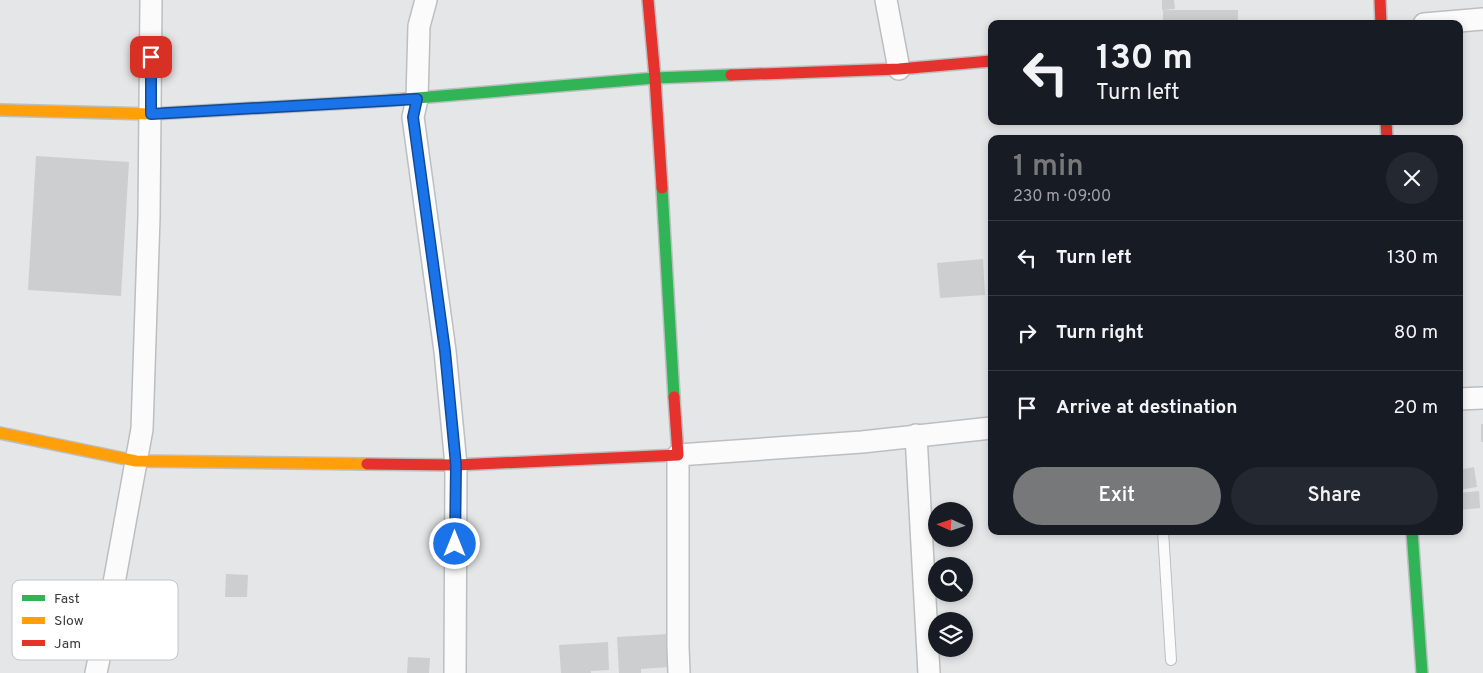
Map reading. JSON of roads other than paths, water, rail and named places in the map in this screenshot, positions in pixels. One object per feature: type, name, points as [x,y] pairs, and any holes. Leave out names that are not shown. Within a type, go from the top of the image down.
[{"type":"street","points":[[114,580],[142,429],[151,114],[151,0]]},
{"type":"street","points":[[426,0],[419,26],[417,99],[413,117],[445,351],[456,465],[456,673]]},
{"type":"street","points":[[648,0],[655,78],[678,455],[679,673]]},
{"type":"street","points":[[886,0],[899,69]]},
{"type":"street","points":[[1380,0],[1381,20]]},
{"type":"street","points":[[1463,21],[1483,19]]},
{"type":"street","points":[[0,110],[151,114],[417,99],[655,78],[899,69],[988,61]]},
{"type":"street","points":[[1463,399],[1483,398]]},
{"type":"street","points":[[0,433],[136,462],[456,465],[678,455],[862,442],[988,428]]},
{"type":"street","points":[[916,435],[929,673]]},
{"type":"street","points":[[1412,535],[1422,673]]},
{"type":"street","points":[[96,673],[98,660]]},
{"type":"lane","points":[[1163,535],[1171,660]]}]
